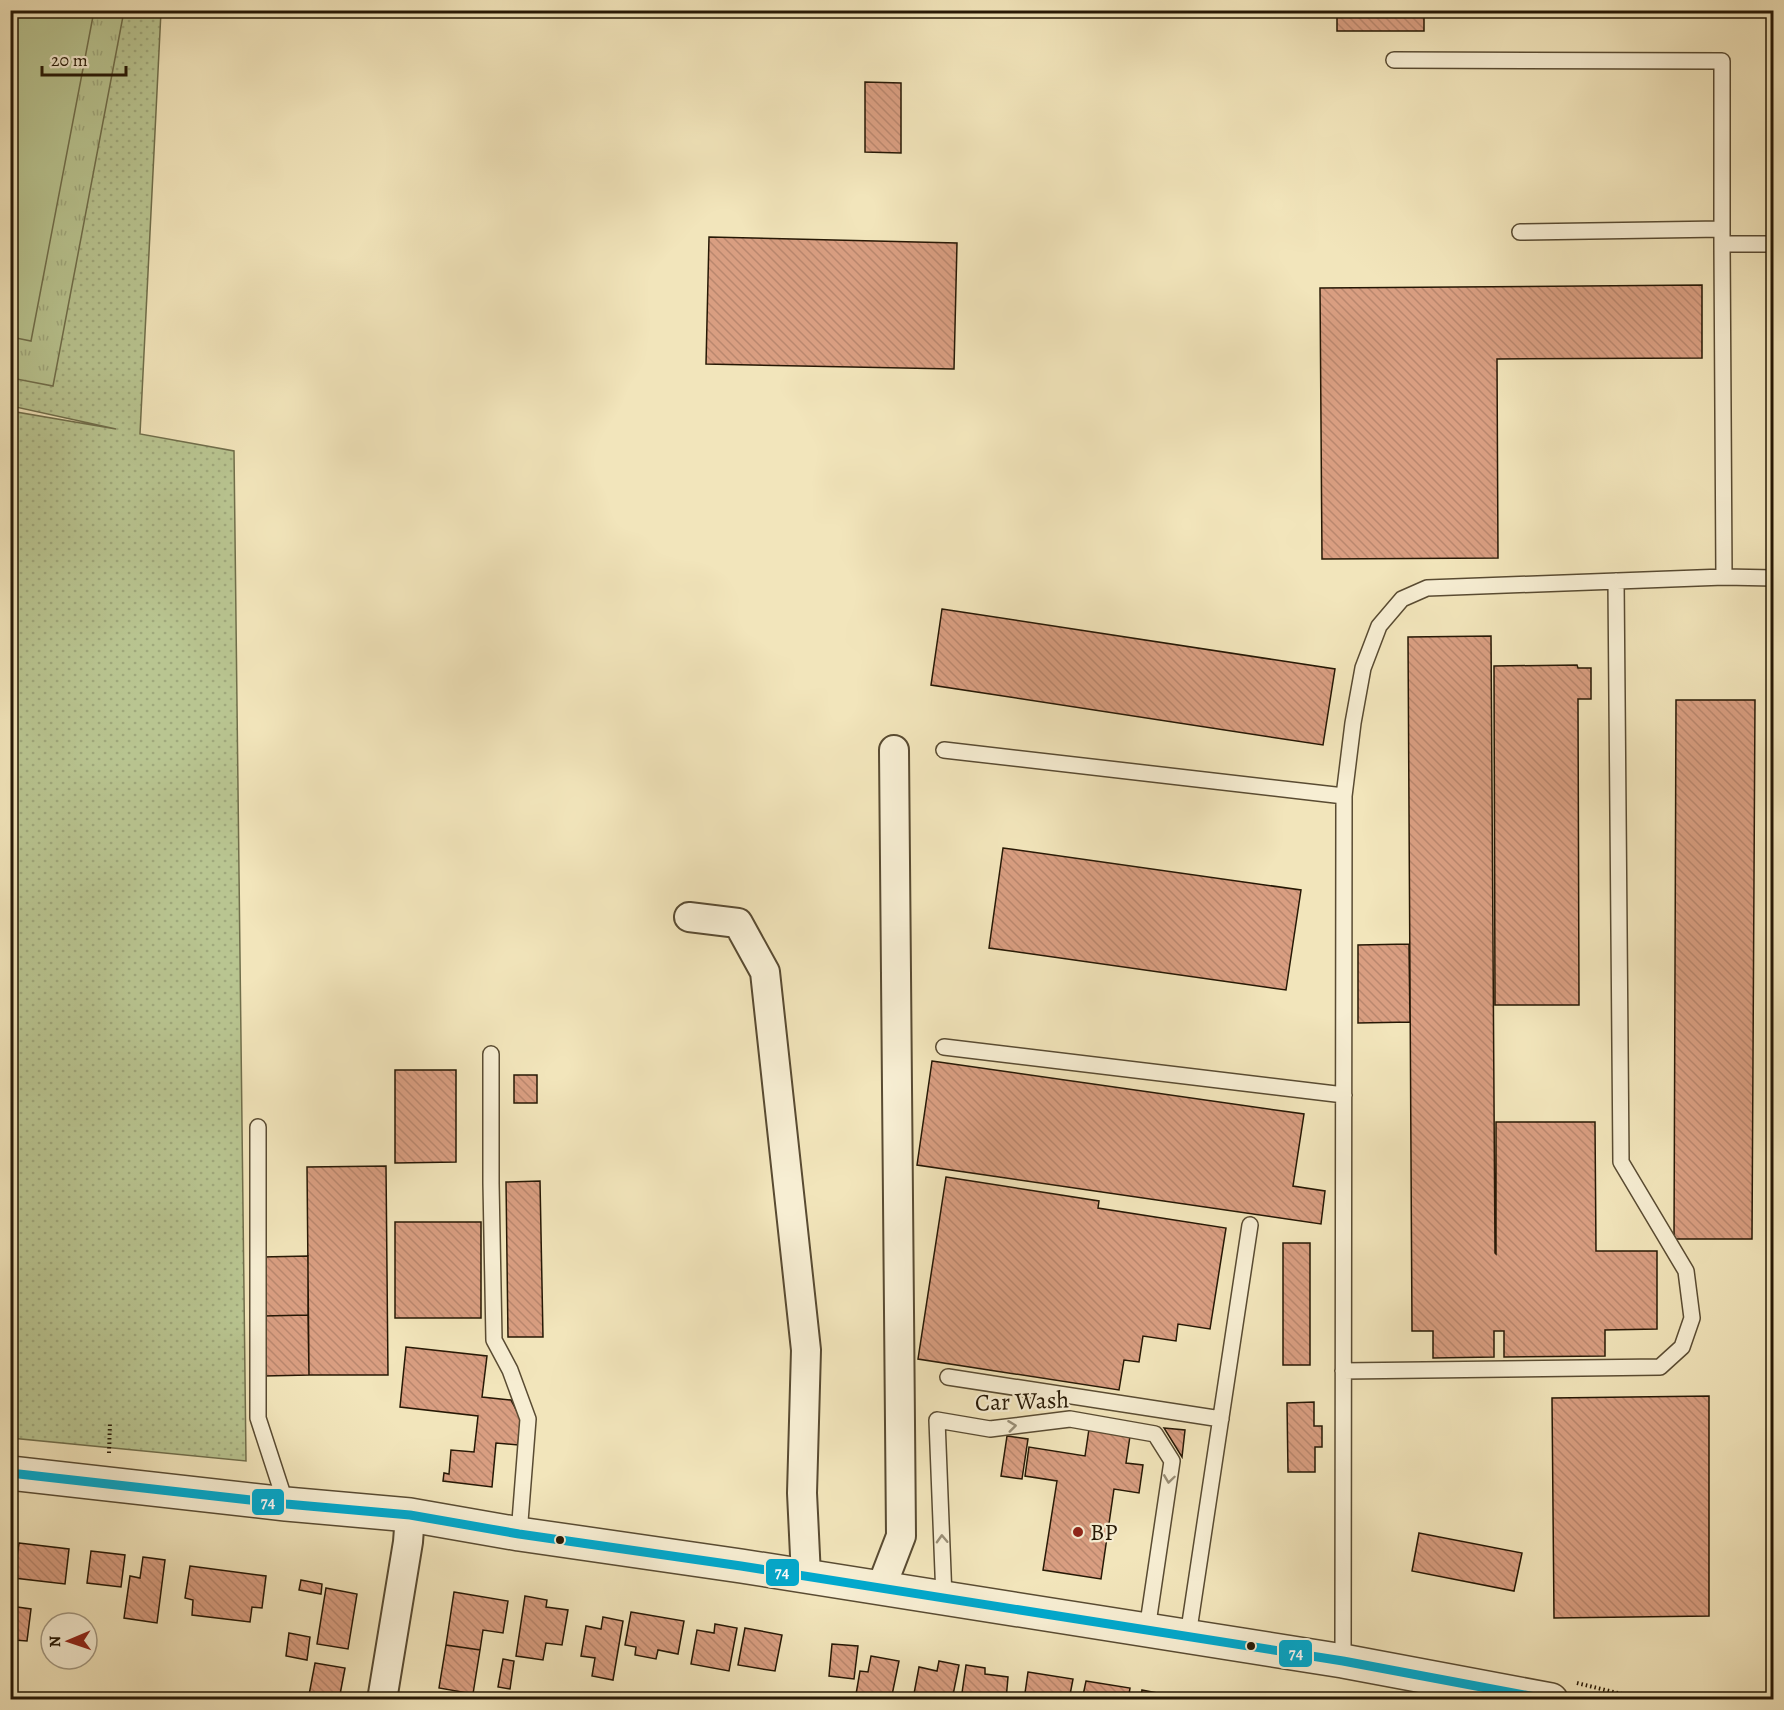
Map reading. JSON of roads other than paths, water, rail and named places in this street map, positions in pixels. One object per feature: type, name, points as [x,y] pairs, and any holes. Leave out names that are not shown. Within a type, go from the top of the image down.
[{"type":"street","points":[[881,1588],[901,1536],[894,750]]},
{"type":"street","points":[[689,917],[738,923],[765,972],[806,1350],[802,1493],[806,1576]]},
{"type":"street","points":[[10,1473],[286,1504],[410,1515],[519,1534],[806,1576],[1343,1661],[1551,1700]]},
{"type":"street","points":[[382,1700],[408,1542],[410,1515]]},
{"type":"lane","points":[[1394,60],[1722,61],[1724,577]]},
{"type":"lane","points":[[1520,231],[1722,236],[1773,244]]},
{"type":"lane","points":[[1343,1661],[1344,796],[1353,723],[1363,668],[1379,626],[1402,599],[1427,588],[1724,577],[1773,578]]},
{"type":"lane","points":[[1343,1371],[1660,1367],[1682,1347],[1692,1318],[1686,1271],[1621,1162],[1616,581]]},
{"type":"lane","points":[[944,750],[1344,796]]},
{"type":"lane","points":[[944,1047],[1344,1095]]},
{"type":"lane","points":[[491,1054],[494,1340],[510,1370],[528,1419],[519,1534]]},
{"type":"lane","points":[[258,1126],[258,1418],[286,1504]]},
{"type":"lane","points":[[1188,1636],[1250,1226]]},
{"type":"lane","points":[[948,1377],[1221,1419]]},
{"type":"lane","name":"Car Wash","points":[[944,1598],[937,1420],[990,1429],[1070,1419],[1155,1434],[1172,1461],[1147,1630]]},
{"type":"place","name":"BP","points":[[1078,1532]]}]
